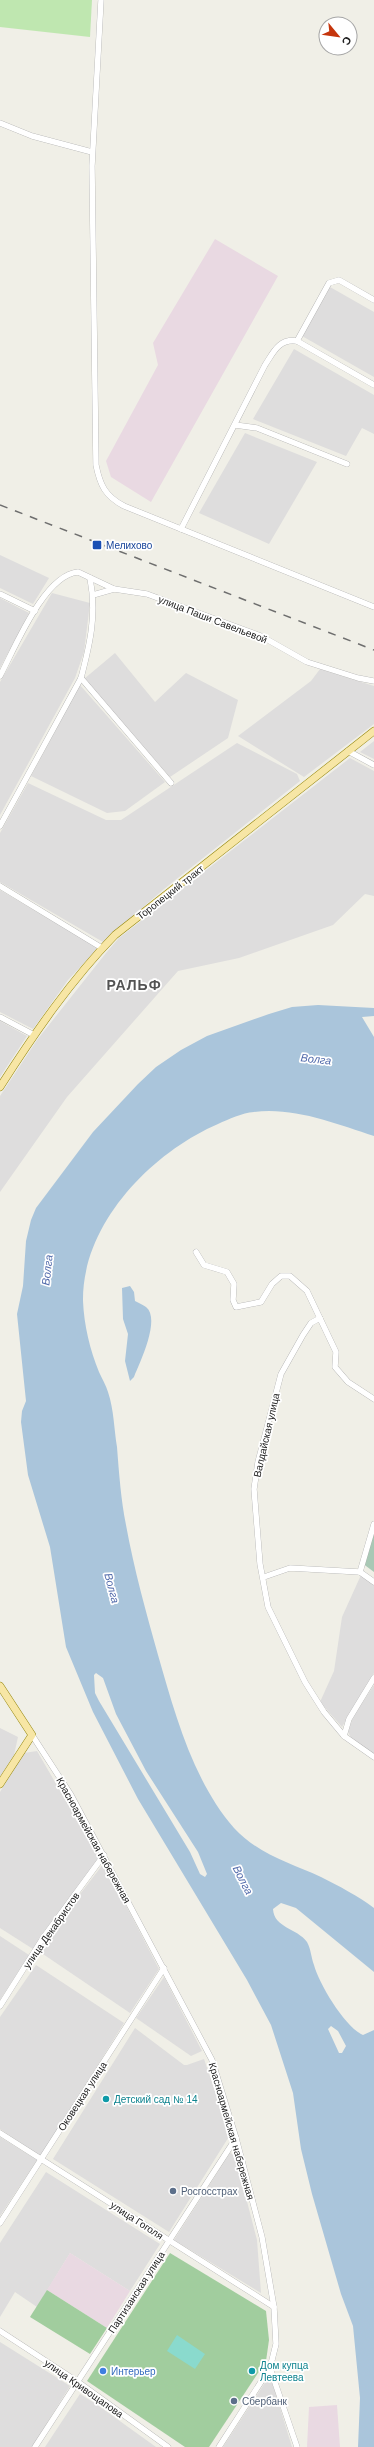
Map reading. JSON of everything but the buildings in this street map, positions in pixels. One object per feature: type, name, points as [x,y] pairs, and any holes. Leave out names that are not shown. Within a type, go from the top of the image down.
[{"type":"main road","name":"Торопецкий тракт","points":[[0,1087],[34,1035],[102,948],[115,935],[374,730]]},
{"type":"main road","points":[[0,1686],[32,1735],[0,1784]]},
{"type":"street","points":[[100,0],[92,152],[96,465],[102,488],[111,499],[374,607]]},
{"type":"street","points":[[0,123],[32,136],[92,152]]},
{"type":"street","points":[[296,341],[329,283],[339,280],[374,300]]},
{"type":"street","points":[[181,529],[275,350],[285,341],[296,341],[374,385]]},
{"type":"street","points":[[235,425],[257,428],[347,464]]},
{"type":"street","points":[[0,676],[43,597],[65,575],[78,572],[114,589]]},
{"type":"street","points":[[0,826],[81,678],[88,653],[94,620],[93,596],[90,578]]},
{"type":"street","name":"улица Паши Савельевой","points":[[93,596],[114,589],[147,594],[261,636],[307,662],[358,678],[374,681]]},
{"type":"street","points":[[0,594],[35,611]]},
{"type":"street","points":[[81,678],[171,784]]},
{"type":"street","points":[[348,750],[374,765]]},
{"type":"street","points":[[0,886],[102,948]]},
{"type":"street","points":[[0,1017],[34,1035]]},
{"type":"street","points":[[196,1252],[204,1265],[227,1272],[234,1284],[233,1300],[236,1308],[261,1302],[272,1284],[281,1276],[290,1276],[307,1291],[336,1352],[335,1367],[348,1382],[374,1399]]},
{"type":"street","name":"Валдайская улица","points":[[320,1318],[311,1323],[302,1335],[281,1374],[258,1462],[254,1489],[260,1564],[264,1577],[268,1608],[305,1682],[324,1712],[344,1736],[374,1757]]},
{"type":"street","points":[[360,1572],[374,1524]]},
{"type":"street","points":[[264,1577],[290,1568],[360,1572],[374,1582]]},
{"type":"street","points":[[344,1736],[349,1718],[374,1678]]},
{"type":"street","name":"Красноармейская набережная","points":[[32,1735],[71,1795],[212,2060],[236,2138],[262,2237],[274,2307],[276,2344],[270,2368]]},
{"type":"street","name":"улица Декабристов","points":[[0,2006],[43,1938],[104,1856]]},
{"type":"street","name":"Оковецкая улица","points":[[0,2223],[164,1968]]},
{"type":"street","name":"улица Гоголя","points":[[0,2133],[42,2158],[169,2241],[274,2307]]},
{"type":"street","name":"Партизанская улица","points":[[35,2447],[236,2138]]},
{"type":"street","name":"улица Кривощапова","points":[[0,2331],[78,2382],[168,2447]]},
{"type":"street","points":[[219,2447],[270,2368]]},
{"type":"street","points":[[270,2368],[297,2447]]},
{"type":"shaded area","points":[[215,239],[278,276],[151,502],[111,477],[106,461],[158,365],[153,343]]},
{"type":"shaded area","points":[[330,287],[374,312],[374,377],[302,336]]},
{"type":"shaded area","points":[[294,349],[374,395],[374,434],[362,428],[346,456],[253,419]]},
{"type":"shaded area","points":[[245,433],[317,462],[269,544],[199,513]]},
{"type":"shaded area","points":[[0,555],[49,578],[33,604],[0,588]]},
{"type":"shaded area","points":[[52,593],[90,603],[84,652],[75,678],[0,815],[0,682]]},
{"type":"shaded area","points":[[0,598],[29,613],[0,668]]},
{"type":"shaded area","points":[[115,653],[155,702],[186,673],[238,700],[228,738],[170,777],[84,679]]},
{"type":"shaded area","points":[[320,669],[374,686],[374,724],[304,777],[238,736],[311,681]]},
{"type":"shaded area","points":[[80,685],[165,782],[125,811],[107,813],[31,776]]},
{"type":"shaded area","points":[[374,741],[374,759],[360,752]]},
{"type":"shaded area","points":[[237,743],[297,774],[300,781],[164,889],[103,942],[0,882],[0,833],[28,783],[106,820],[121,820]]},
{"type":"shaded area","points":[[350,758],[374,771],[374,896],[365,894],[333,925],[239,958],[178,971],[67,1097],[0,1192],[0,1096],[37,1040],[106,953],[119,938]]},
{"type":"shaded area","points":[[0,890],[98,948],[68,980],[33,1029],[0,1012]]},
{"type":"shaded area","points":[[0,1021],[27,1036],[0,1077]]},
{"type":"shaded area","points":[[361,1575],[374,1584],[374,1673],[342,1727],[320,1702],[334,1671],[342,1617]]},
{"type":"shaded area","points":[[374,1685],[374,1754],[351,1738],[348,1732],[353,1717]]},
{"type":"shaded area","points":[[0,1728],[18,1737],[14,1755],[0,1777]]},
{"type":"shaded area","points":[[37,1751],[99,1858],[33,1949],[0,1928],[0,1792],[24,1753]]},
{"type":"shaded area","points":[[104,1863],[159,1969],[130,2013],[37,1950]]},
{"type":"shaded area","points":[[0,1936],[29,1955],[0,2000]]},
{"type":"shaded area","points":[[36,1965],[124,2023],[41,2156],[0,2129],[0,2017]]},
{"type":"shaded area","points":[[164,1977],[202,2051],[191,2056],[136,2018]]},
{"type":"shaded area","points":[[135,2028],[184,2065],[204,2059],[230,2135],[169,2232],[53,2159]]},
{"type":"shaded area","points":[[0,2137],[37,2160],[0,2216]]},
{"type":"shaded area","points":[[230,2153],[235,2155],[257,2240],[261,2293],[174,2240]]},
{"type":"shaded area","points":[[46,2172],[160,2244],[130,2291],[70,2253],[37,2307],[15,2292],[0,2317],[0,2243]]},
{"type":"shaded area","points":[[70,2253],[130,2291],[107,2328],[47,2290]]},
{"type":"shaded area","points":[[177,2335],[205,2354],[195,2369],[167,2351]]},
{"type":"shaded area","points":[[0,2342],[70,2386],[32,2447],[0,2447]]},
{"type":"shaded area","points":[[270,2375],[292,2447],[223,2447]]},
{"type":"shaded area","points":[[80,2394],[96,2404],[156,2447],[45,2447]]},
{"type":"shaded area","points":[[337,2405],[340,2447],[307,2447],[309,2407]]},
{"type":"green space","points":[[0,0],[92,0],[90,37],[0,27]]},
{"type":"green space","points":[[374,1527],[374,1572],[362,1563]]},
{"type":"green space","points":[[170,2253],[266,2311],[269,2340],[266,2361],[209,2447],[185,2447],[87,2381]]},
{"type":"green space","points":[[47,2290],[107,2328],[90,2354],[30,2317]]},
{"type":"water","name":"Волга","points":[[318,1005],[374,1008],[374,1016],[362,1017],[374,1037],[374,1136],[300,1114],[269,1111],[254,1112],[231,1118],[193,1137],[168,1153],[146,1172],[125,1194],[108,1219],[94,1245],[86,1272],[83,1301],[90,1346],[112,1406],[123,1506],[136,1574],[171,1700],[196,1768],[207,1789],[234,1828],[253,1845],[275,1857],[328,1880],[355,1895],[374,1908],[374,1972],[296,1908],[281,1903],[273,1909],[277,1920],[303,1937],[307,1942],[321,1983],[348,2023],[363,2035],[374,2030],[374,2447],[358,2447],[360,2398],[353,2326],[341,2294],[312,2194],[301,2149],[293,2093],[271,2025],[247,1980],[138,1799],[93,1712],[66,1647],[50,1547],[28,1475],[21,1422],[22,1411],[26,1401],[17,1314],[23,1286],[26,1241],[31,1220],[36,1208],[93,1132],[156,1067],[181,1050],[207,1036],[292,1007]],"holes":[[[96,1673],[103,1678],[116,1714],[146,1771],[198,1852],[207,1874],[205,1877],[200,1874],[190,1852],[99,1701],[95,1693],[94,1675]],[[331,2026],[338,2031],[346,2046],[342,2053],[339,2053],[328,2029]]]},
{"type":"water","points":[[130,1286],[134,1292],[135,1301],[146,1307],[150,1313],[151,1321],[148,1341],[134,1377],[130,1381],[125,1361],[128,1334],[123,1319],[122,1288]]},
{"type":"railway","points":[[0,505],[374,650]]},
{"type":"place","name":"Мелихово","points":[[97,545]]},
{"type":"place","name":"Детский сад № 14","points":[[106,2099]]},
{"type":"place","name":"Росгосстрах","points":[[173,2191]]},
{"type":"place","name":"Интерьер","points":[[103,2371]]},
{"type":"place","name":"Дом купца Левтеева","points":[[252,2371]]},
{"type":"place","name":"Сбербанк","points":[[234,2401]]},
{"type":"district","name":"РАЛЬФ","points":[[134,985]]}]
